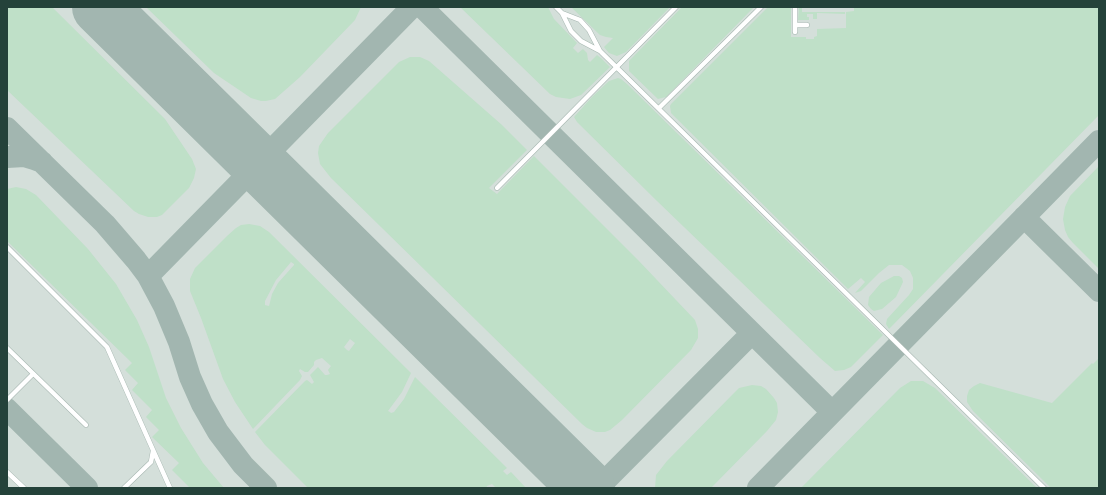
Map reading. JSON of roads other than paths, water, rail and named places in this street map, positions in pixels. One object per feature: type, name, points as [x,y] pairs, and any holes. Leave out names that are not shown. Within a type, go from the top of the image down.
[{"type":"lane","points":[[556,7],[562,13],[571,31],[581,41],[600,50]]},
{"type":"lane","points":[[498,188],[676,7]]},
{"type":"lane","points":[[659,108],[761,7]]},
{"type":"lane","points":[[795,7],[795,32]]},
{"type":"lane","points":[[562,13],[580,20],[589,30],[600,50],[1044,488]]},
{"type":"lane","points":[[795,25],[807,24]]},
{"type":"lane","points":[[7,247],[110,353],[170,488]]},
{"type":"lane","points":[[7,348],[86,425]]},
{"type":"lane","points":[[7,400],[33,374]]},
{"type":"lane","points":[[124,488],[151,462],[153,449]]},
{"type":"lane","points":[[7,472],[24,488]]}]
